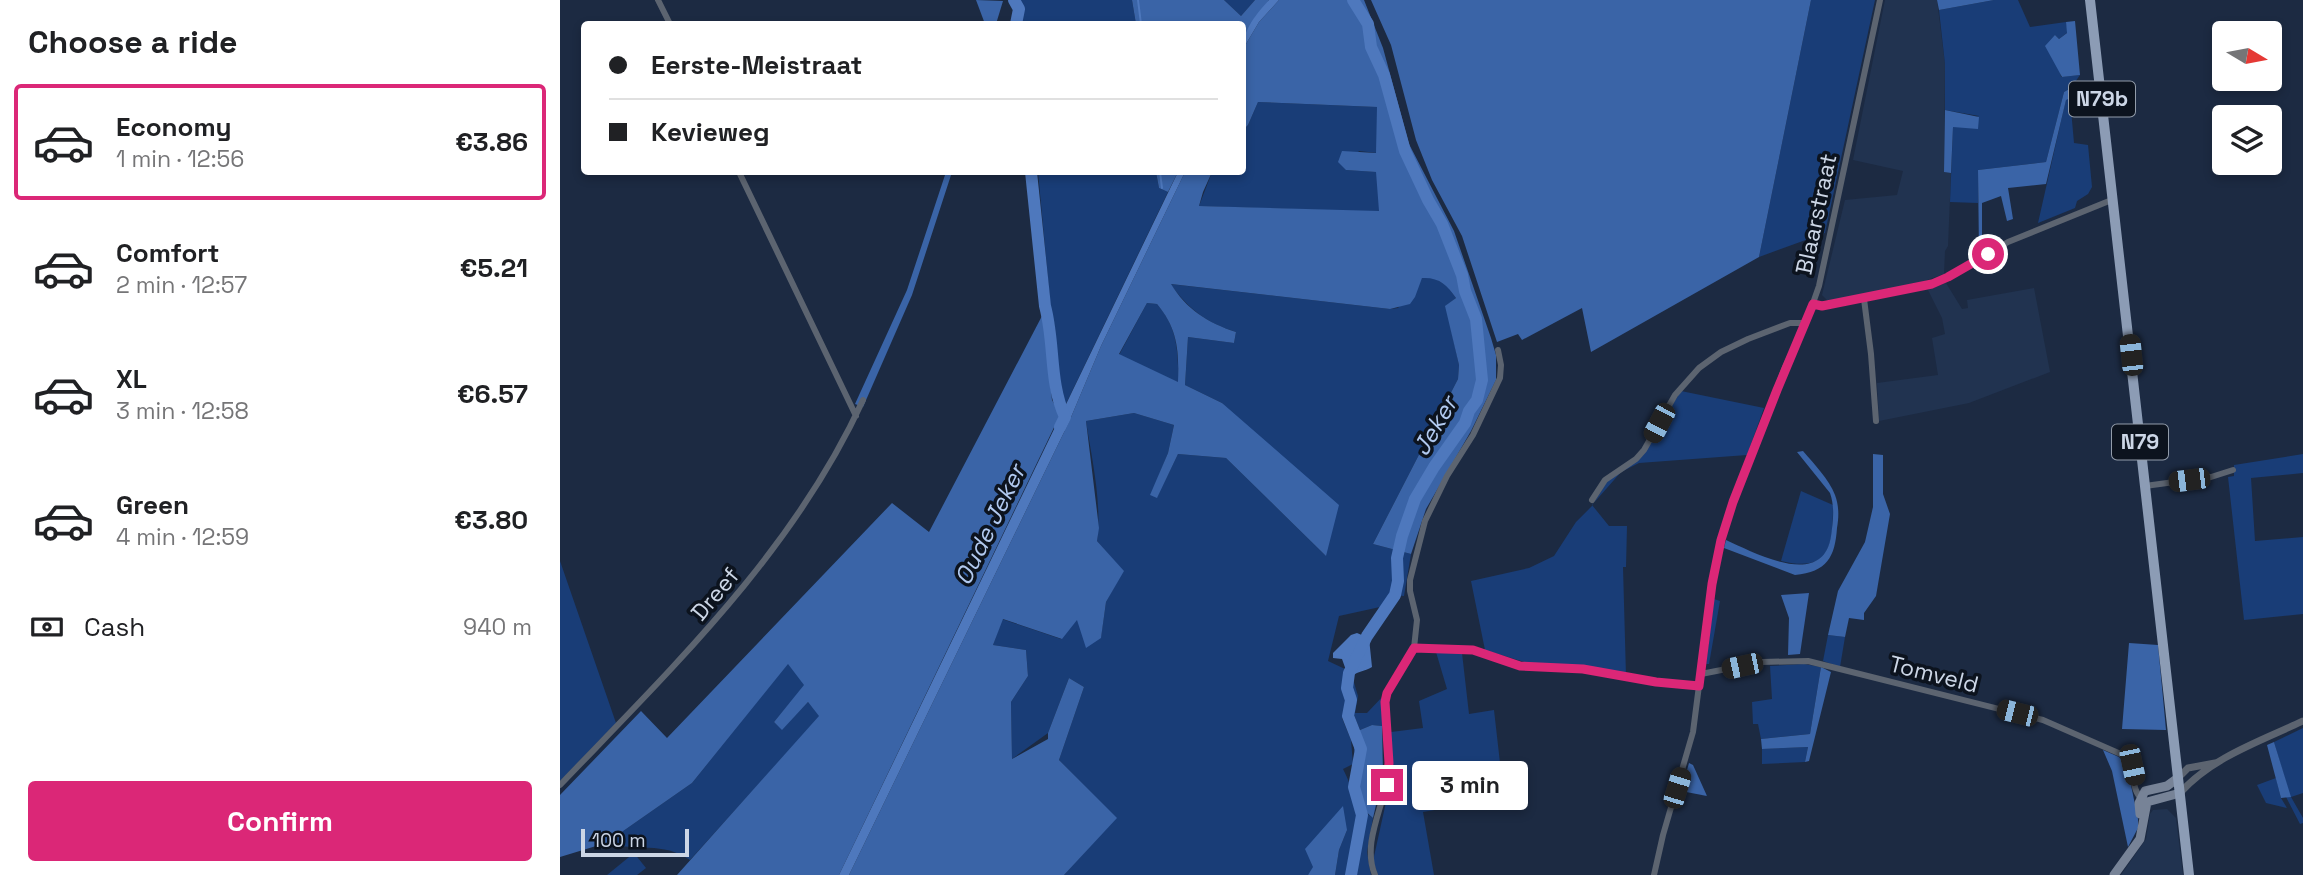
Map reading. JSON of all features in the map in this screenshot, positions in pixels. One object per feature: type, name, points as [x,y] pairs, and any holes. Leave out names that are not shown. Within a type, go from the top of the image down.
[{"type":"main road","name":"N79b","points":[[2091,0],[2114,199]]},
{"type":"main road","name":"N79","points":[[2114,199],[2189,875]]},
{"type":"main road","points":[[2114,875],[2140,839],[2143,821],[2139,810],[2144,797],[2168,786],[2178,778]]},
{"type":"main road","points":[[2144,797],[2180,793]]},
{"type":"street","points":[[658,0],[668,21]]},
{"type":"street","name":"Blaarstraat","points":[[1654,875],[1663,835],[1690,748],[1712,584],[1721,540],[1785,367],[1806,323],[1819,286],[1880,0]]},
{"type":"street","points":[[740,175],[856,416]]},
{"type":"street","points":[[1813,304],[1822,306],[1864,299],[1932,284],[2008,242],[2114,199]]},
{"type":"street","points":[[1864,299],[1877,421]]},
{"type":"street","points":[[1592,500],[1605,480],[1636,459],[1644,450],[1675,395],[1699,368],[1721,352],[1748,339],[1790,323],[1806,323]]},
{"type":"street","points":[[1375,875],[1370,857],[1387,785],[1389,763],[1385,702],[1387,693],[1414,648],[1417,620],[1410,580],[1425,521],[1447,476],[1473,435],[1500,378],[1501,365],[1497,349]]},
{"type":"street","name":"Dreef","points":[[560,785],[686,655],[748,582],[789,527],[863,400]]},
{"type":"street","points":[[2145,486],[2211,477],[2233,470]]},
{"type":"street","points":[[1414,648],[1473,650],[1520,666],[1583,669],[1656,682],[1699,686]]},
{"type":"street","name":"Tomveld","points":[[1701,674],[1762,662],[1808,661],[2043,720],[2123,755],[2132,765],[2135,780],[2144,797]]},
{"type":"street","points":[[2180,793],[2216,762],[2303,721]]},
{"type":"street","points":[[2178,778],[2188,768],[2216,762]]},
{"type":"shaded area","points":[[976,0],[1003,1],[997,21],[984,21]]},
{"type":"shaded area","points":[[1020,0],[1132,0],[1136,21],[1020,21]]},
{"type":"shaded area","points":[[1132,0],[1224,0],[1241,16],[1255,0],[1269,0],[1246,34],[1246,21],[1136,21]]},
{"type":"shaded area","points":[[1224,0],[1255,0],[1241,16]]},
{"type":"shaded area","points":[[1269,0],[1279,0],[1259,22],[1246,44],[1246,34],[1255,16]]},
{"type":"shaded area","points":[[1279,0],[1364,0],[1383,48],[1409,144],[1454,231],[1496,355],[1496,380],[1471,431],[1426,509],[1411,554],[1373,544],[1458,379],[1459,365],[1445,306],[1456,298],[1453,293],[1438,280],[1422,278],[1410,304],[1390,309],[1171,284],[1199,314],[1236,332],[1234,343],[1188,337],[1185,385],[1222,403],[1339,505],[1326,556],[1226,458],[1178,454],[1157,498],[1150,495],[1168,453],[1174,425],[1134,413],[1086,421],[1099,528],[1097,541],[1124,571],[1106,602],[1101,638],[1086,648],[1077,620],[1062,639],[1003,619],[993,645],[1026,650],[1028,676],[1011,702],[1012,759],[1048,739],[1069,678],[1084,687],[1059,760],[1117,818],[1064,875],[849,875],[1069,422],[1101,346],[1184,175],[1211,175],[1199,206],[1379,211],[1376,172],[1346,170],[1338,162],[1342,151],[1376,153],[1377,107],[1258,102],[1246,127],[1246,44],[1259,22]],"holes":[[[1147,303],[1157,304],[1164,313],[1176,341],[1178,382],[1119,354]]]},
{"type":"shaded area","points":[[1371,0],[1811,0],[1759,257],[1591,352],[1582,308],[1522,340],[1518,334],[1497,342],[1462,236],[1432,180],[1416,140],[1391,45]]},
{"type":"shaded area","points":[[1811,0],[1875,0],[1825,233],[1759,257]]},
{"type":"shaded area","points":[[1885,0],[1937,0],[1945,64],[1944,172],[1951,173],[1944,274],[1922,282],[1836,302],[1828,301],[1822,295],[1845,200],[1897,195],[1903,171],[1853,160]]},
{"type":"shaded area","points":[[1937,0],[1994,0],[1939,10]]},
{"type":"shaded area","points":[[1994,0],[2018,0],[2030,27],[2066,22],[2068,32],[2059,39],[2055,35],[2061,77],[2080,75],[2071,88],[2064,92],[2046,162],[1978,170],[1978,203],[1950,202],[1953,127],[1979,116],[1945,110],[1945,64],[1939,10]]},
{"type":"shaded area","points":[[2075,21],[2080,75],[2062,77],[2045,46],[2055,35],[2059,39],[2067,33],[2066,22]]},
{"type":"shaded area","points":[[2071,88],[2046,184],[2008,188],[2013,219],[2007,221],[2001,196],[1982,203],[1982,251],[1979,253],[1978,170],[2046,162],[2064,92]]},
{"type":"shaded area","points":[[2070,98],[2074,143],[2088,145],[2092,187],[2088,194],[2077,201],[2075,208],[2038,223],[2066,99]]},
{"type":"shaded area","points":[[1258,102],[1377,107],[1377,153],[1359,151],[1346,170],[1377,172],[1380,212],[1199,206],[1211,175],[1246,175],[1248,125]]},
{"type":"shaded area","points":[[1945,110],[1979,117],[1978,129],[1953,127],[1951,173],[1944,172]]},
{"type":"shaded area","points":[[945,175],[951,175],[912,295],[863,407],[855,404],[907,290]]},
{"type":"shaded area","points":[[1038,175],[1157,175],[1159,188],[1168,192],[1064,408],[1057,383],[1055,327],[1051,311]]},
{"type":"shaded area","points":[[1157,175],[1176,175],[1168,192],[1159,188]]},
{"type":"shaded area","points":[[1177,175],[1184,175],[1101,346],[1069,422],[849,875],[839,875]]},
{"type":"shaded area","points":[[1433,277],[1447,286],[1456,298],[1446,306],[1459,365],[1458,379],[1373,544],[1411,554],[1404,596],[1391,595],[1380,607],[1339,616],[1328,661],[1345,669],[1346,677],[1352,676],[1358,696],[1355,713],[1367,713],[1384,695],[1382,726],[1372,725],[1360,730],[1354,715],[1342,718],[1351,740],[1353,764],[1343,769],[1360,815],[1365,812],[1373,818],[1367,852],[1371,875],[1335,875],[1339,850],[1347,830],[1308,875],[1064,875],[1116,818],[1059,760],[1084,687],[1069,678],[1048,733],[1012,759],[1011,702],[1028,676],[1026,650],[993,645],[1002,619],[1061,639],[1077,619],[1101,637],[1106,602],[1123,571],[1097,541],[1097,496],[1086,421],[1134,413],[1174,425],[1168,453],[1151,495],[1157,497],[1178,454],[1226,458],[1326,556],[1222,403],[1185,385],[1188,337],[1234,343],[1236,332],[1199,314],[1170,284],[1390,309],[1398,308],[1422,278]]},
{"type":"shaded area","points":[[1946,283],[1962,309],[1968,308],[1967,300],[2034,288],[2050,372],[1969,403],[1879,421],[1877,383],[1938,375],[1932,338],[1945,334],[1942,318],[1928,290]]},
{"type":"shaded area","points":[[1147,303],[1157,304],[1173,332],[1179,383],[1119,355]]},
{"type":"shaded area","points":[[1043,314],[1052,400],[1060,415],[839,875],[677,875],[819,716],[808,702],[782,730],[774,722],[804,685],[788,664],[692,783],[606,843],[560,857],[560,795],[641,711],[667,738],[892,503],[929,532]]},
{"type":"shaded area","points":[[1681,391],[1764,408],[1747,455],[1639,463],[1621,472],[1594,503],[1608,480],[1638,460]]},
{"type":"shaded area","points":[[1803,451],[1829,483],[1837,503],[1836,538],[1827,561],[1815,570],[1795,575],[1724,548],[1726,540],[1770,559],[1802,564],[1815,561],[1825,552],[1831,536],[1832,498],[1797,452]]},
{"type":"shaded area","points":[[1873,454],[1883,455],[1883,494],[1890,514],[1876,596],[1864,613],[1864,620],[1849,618],[1845,637],[1828,635],[1838,591],[1865,542],[1873,507]]},
{"type":"shaded area","points":[[2303,454],[2303,473],[2251,478],[2255,541],[2303,537],[2303,614],[2244,620],[2228,477],[2234,476],[2234,465]]},
{"type":"shaded area","points":[[1801,491],[1833,505],[1833,520],[1825,553],[1810,563],[1797,564],[1781,561]]},
{"type":"shaded area","points":[[1592,505],[1609,526],[1627,526],[1626,567],[1623,567],[1626,676],[1534,665],[1485,650],[1471,581],[1529,568],[1554,556],[1576,522]]},
{"type":"shaded area","points":[[560,561],[616,723],[560,781]]},
{"type":"shaded area","points":[[1809,593],[1800,654],[1788,655],[1789,618],[1781,595]]},
{"type":"shaded area","points":[[1391,596],[1396,599],[1371,637],[1364,632]]},
{"type":"shaded area","points":[[1714,599],[1720,601],[1709,664],[1706,664]]},
{"type":"shaded area","points":[[1357,633],[1369,638],[1372,667],[1351,678],[1345,677],[1347,673],[1342,659],[1333,658],[1333,653],[1351,635]]},
{"type":"shaded area","points":[[1828,635],[1845,637],[1840,667],[1823,661]]},
{"type":"shaded area","points":[[2129,643],[2158,645],[2166,730],[2122,729]]},
{"type":"shaded area","points":[[1436,652],[1462,653],[1469,714],[1494,710],[1504,798],[1423,812],[1434,875],[1378,875],[1373,861],[1392,775],[1391,732],[1423,728],[1419,701],[1447,689]]},
{"type":"shaded area","points":[[788,663],[805,685],[774,722],[782,729],[808,702],[820,716],[690,860],[670,851],[606,843],[692,783]]},
{"type":"shaded area","points":[[1804,664],[1821,667],[1810,734],[1761,739],[1758,724],[1753,724],[1752,702],[1772,699],[1770,666]]},
{"type":"shaded area","points":[[1821,667],[1831,672],[1809,761],[1805,762],[1808,747],[1762,749],[1761,739],[1810,734]]},
{"type":"shaded area","points":[[1372,725],[1382,726],[1383,774],[1373,818],[1361,803],[1359,784],[1362,771],[1356,759],[1353,741],[1360,730]]},
{"type":"shaded area","points":[[2303,728],[2303,793],[2291,797],[2303,818],[2303,823],[2300,824],[2286,797],[2290,796],[2274,742]]},
{"type":"shaded area","points":[[2274,742],[2291,797],[2281,798],[2267,745]]},
{"type":"shaded area","points":[[1808,747],[1805,762],[1762,764],[1762,749]]},
{"type":"shaded area","points":[[2103,750],[2119,757],[2127,766],[2138,819],[2138,828],[2128,847],[2112,771]]},
{"type":"shaded area","points":[[1689,763],[1693,765],[1707,796],[1681,791]]},
{"type":"shaded area","points":[[2276,778],[2281,798],[2287,808],[2266,803],[2257,785]]},
{"type":"shaded area","points":[[1343,806],[1347,830],[1339,850],[1335,875],[1308,875],[1313,867],[1305,849]]},
{"type":"shaded area","points":[[2167,809],[2176,818],[2183,875],[2121,875],[2146,839],[2150,814],[2153,810]]},
{"type":"shaded area","points":[[634,853],[646,868],[637,875],[607,875]]},
{"type":"waterway","name":"Oude Jeker","points":[[1014,0],[1019,9],[1017,21]]},
{"type":"waterway","points":[[1138,0],[1141,21]]},
{"type":"waterway","name":"Jeker","points":[[1351,875],[1362,815],[1354,787],[1361,749],[1348,716],[1351,700],[1347,688],[1349,673],[1367,636],[1395,595],[1398,581],[1397,558],[1415,499],[1465,423],[1477,400],[1482,380],[1476,319],[1462,275],[1442,224],[1405,151],[1384,75],[1371,47],[1368,24],[1353,0]]},
{"type":"waterway","name":"Oude Jeker","points":[[1031,175],[1054,377],[1065,417],[1060,427]]},
{"type":"waterway","points":[[1160,175],[1162,188]]},
{"type":"route","points":[[1387,785],[1389,763],[1385,702],[1387,693],[1414,648],[1473,650],[1520,666],[1583,669],[1656,682],[1699,686],[1712,584],[1721,540],[1785,367],[1813,304],[1822,306],[1864,299],[1932,284],[1988,254]]}]
